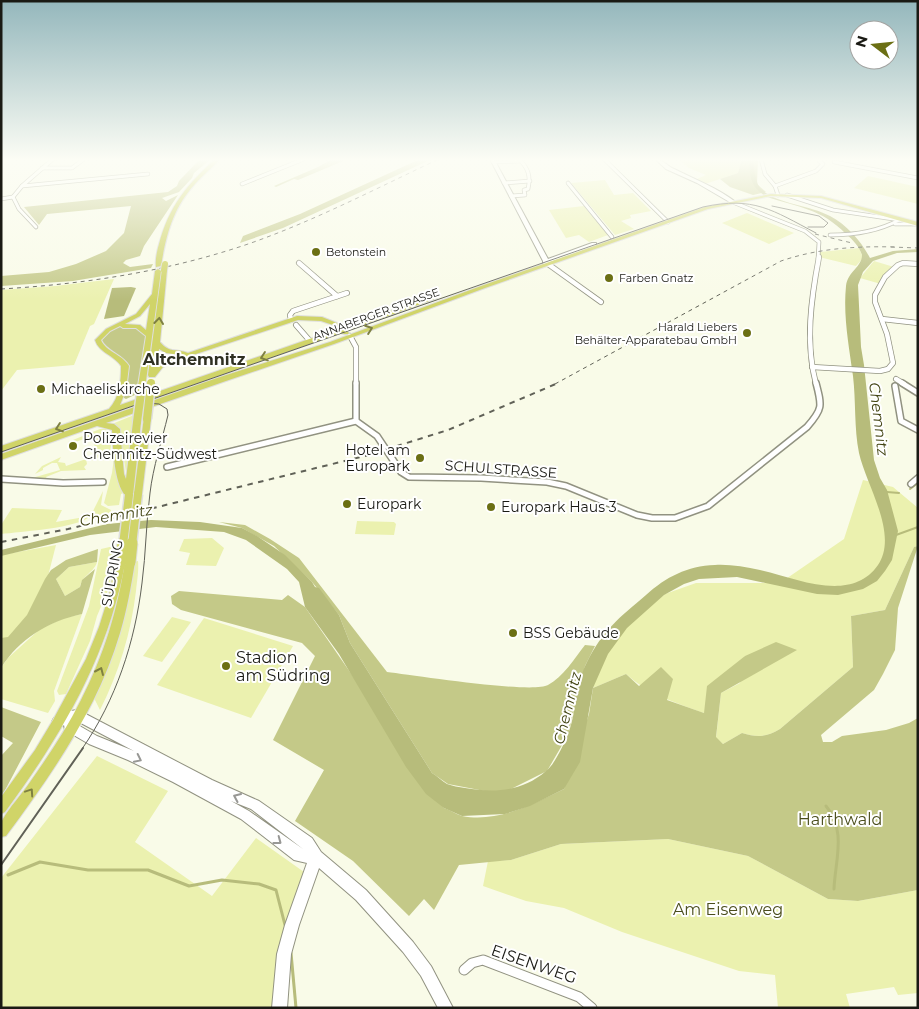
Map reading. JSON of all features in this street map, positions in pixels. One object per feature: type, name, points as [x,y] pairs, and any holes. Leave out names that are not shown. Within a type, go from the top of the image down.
[{"type":"main road","name":"SÜDRING","points":[[1,808],[64,720],[78,715],[96,680],[113,639],[124,601],[125,563],[134,494],[147,419],[166,224],[175,206]]},
{"type":"main road","name":"SÜDRING","points":[[134,494],[137,422],[154,295],[171,226],[180,206]]},
{"type":"main road","points":[[516,206],[546,262]]},
{"type":"main road","name":"ANNABERGER STRASSE","points":[[1,457],[350,336],[612,237],[708,206]]},
{"type":"main road","name":"ANNABERGER STRASSE","points":[[1,449],[310,341],[666,220],[718,206]]},
{"type":"main road","name":"ANNABERGER STRASSE","points":[[852,206],[918,224]]},
{"type":"main road","points":[[112,410],[117,406],[120,396],[125,366],[120,358],[98,344],[99,336],[138,315],[154,295]]},
{"type":"main road","points":[[152,374],[161,366],[173,360],[304,317],[322,319],[350,336]]},
{"type":"main road","points":[[108,330],[124,326],[135,326],[143,329],[148,335]]},
{"type":"main road","points":[[156,342],[160,348],[169,352],[195,352]]},
{"type":"main road","points":[[147,349],[154,360],[173,360]]},
{"type":"main road","points":[[120,396],[127,400],[138,401]]},
{"type":"main road","points":[[94,425],[108,425],[116,429],[120,474],[134,494]]},
{"type":"main road","name":"SÜDRING","points":[[1,832],[34,785],[64,720],[101,633],[125,563]]},
{"type":"main road","points":[[78,715],[208,784],[255,805],[307,842],[316,857],[361,895],[386,920],[426,971],[446,1008]]},
{"type":"main road","points":[[64,720],[245,815],[299,856],[316,857]]},
{"type":"street","points":[[18,206],[36,227]]},
{"type":"street","points":[[587,206],[612,237]]},
{"type":"street","points":[[652,206],[666,220]]},
{"type":"street","name":"SCHULSTRASSE","points":[[356,421],[377,436],[401,472],[409,477],[481,478],[547,482],[566,486],[637,515],[652,518],[675,518],[708,506],[815,419],[819,414],[821,403],[812,367],[810,299],[820,248],[819,242],[813,236],[742,206]]},
{"type":"street","points":[[821,206],[833,210],[900,220]]},
{"type":"street","points":[[830,235],[860,233],[893,224],[900,220]]},
{"type":"street","points":[[893,224],[918,224]]},
{"type":"street","points":[[546,262],[601,302]]},
{"type":"street","points":[[299,263],[337,296]]},
{"type":"street","points":[[812,367],[886,370],[893,363],[882,319],[875,302],[878,288],[898,265],[903,263],[918,264]]},
{"type":"street","points":[[310,341],[293,322],[290,315],[293,311],[347,293]]},
{"type":"street","points":[[882,319],[918,323]]},
{"type":"street","points":[[167,467],[356,421],[356,346],[350,336]]},
{"type":"street","points":[[896,379],[918,393]]},
{"type":"street","points":[[894,386],[901,421],[918,430]]},
{"type":"street","points":[[911,484],[918,478]]},
{"type":"street","points":[[1,479],[63,483],[103,482]]},
{"type":"street","points":[[279,1008],[284,954],[316,857]]},
{"type":"street","name":"EISENWEG","points":[[464,970],[472,962],[483,960],[580,997],[592,1008]]},
{"type":"green space","points":[[130,206],[47,214],[39,225],[24,207]]},
{"type":"green space","points":[[131,206],[171,206],[144,246],[140,256],[126,260],[123,263],[130,267],[153,264],[151,268],[73,281],[1,286],[1,276],[49,272],[76,264],[106,251],[124,233]]},
{"type":"green space","points":[[317,206],[330,206],[283,228],[240,243],[243,236]]},
{"type":"green space","points":[[584,206],[608,235],[589,242],[579,235],[566,238],[549,210]]},
{"type":"green space","points":[[591,206],[646,206],[651,211],[630,215],[631,218],[621,221],[634,229],[615,235]]},
{"type":"green space","points":[[747,213],[794,233],[769,244],[722,223]]},
{"type":"green space","points":[[859,248],[863,258],[856,266],[819,257],[820,252]]},
{"type":"green space","points":[[874,261],[894,267],[881,284],[860,278]]},
{"type":"green space","points":[[114,279],[94,324],[90,326],[74,365],[17,370],[1,391],[1,290]]},
{"type":"green space","points":[[120,326],[138,326],[148,335],[137,394],[126,399],[120,396],[125,366],[98,342],[108,330]]},
{"type":"green space","points":[[134,415],[126,472],[119,429],[112,424]]},
{"type":"green space","points":[[100,429],[106,429],[110,433],[111,446],[109,457],[93,458],[92,461],[90,458],[99,454],[90,437],[69,444],[68,442]]},
{"type":"green space","points":[[115,450],[123,493],[121,494],[119,505],[108,506],[104,503],[112,473]]},
{"type":"green space","points":[[61,457],[58,462],[65,463],[66,466],[86,459],[87,464],[84,467],[86,470],[61,471],[46,477],[47,479],[32,478],[60,470],[57,463],[52,463],[35,474],[42,466]]},
{"type":"green space","points":[[863,480],[893,487],[918,508],[918,546],[914,547],[885,610],[851,616],[853,667],[780,729],[762,736],[742,733],[723,744],[716,738],[721,693],[740,683],[745,656],[704,713],[673,702],[653,692],[626,674],[593,688],[603,651],[618,631],[665,594],[696,583],[780,583],[844,539]]},
{"type":"green space","points":[[103,491],[101,505],[111,510],[111,516],[89,519]]},
{"type":"green space","points":[[12,508],[62,510],[56,522],[90,516],[74,524],[34,531],[1,534],[1,525]]},
{"type":"green space","points":[[357,521],[394,522],[396,524],[394,535],[355,534]]},
{"type":"green space","points":[[219,522],[245,525],[299,558],[387,672],[497,686],[538,687],[548,685],[559,677],[585,645],[595,646],[585,666],[568,735],[547,771],[509,790],[490,792],[448,784],[432,773],[350,643],[339,615],[312,582],[274,546],[242,528]]},
{"type":"green space","points":[[212,538],[224,548],[216,566],[186,565],[190,553],[179,551],[184,539]]},
{"type":"green space","points":[[56,545],[47,580],[28,625],[1,660],[1,555]]},
{"type":"green space","points":[[114,546],[111,568],[113,568],[108,590],[97,616],[90,641],[66,694],[59,695],[57,691],[89,606],[101,549]]},
{"type":"green space","name":"Harthwald","points":[[918,546],[898,608],[895,650],[883,674],[874,690],[821,735],[823,742],[832,742],[842,736],[886,730],[909,723],[918,718],[918,890],[858,901],[828,899],[748,856],[668,839],[561,844],[511,860],[459,865],[434,910],[424,899],[409,916],[353,861],[295,821],[324,770],[273,740],[315,656],[302,643],[181,610],[172,604],[171,596],[179,591],[282,600],[288,595],[305,607],[444,808],[462,816],[489,817],[515,811],[564,789],[589,714],[593,688],[626,674],[639,686],[661,667],[673,679],[667,700],[704,713],[707,686],[745,656],[776,642],[797,650],[721,693],[716,737],[723,744],[742,733],[762,736],[780,729],[853,667],[851,616],[885,610],[914,547]]},
{"type":"green space","points":[[98,549],[97,562],[69,567],[56,579],[65,596],[80,587],[82,580],[95,569],[82,614],[58,621],[36,633],[17,648],[1,668],[1,638],[8,637],[27,615],[51,570],[66,560]]},
{"type":"green space","points":[[138,561],[134,607],[127,637],[113,681],[100,710],[94,698],[133,562]]},
{"type":"green space","points":[[97,562],[80,587],[65,596],[56,579],[69,567]]},
{"type":"green space","points":[[82,614],[54,691],[55,701],[48,713],[1,699],[1,668],[8,658],[40,629],[64,618]]},
{"type":"green space","points":[[172,617],[191,622],[162,662],[143,656]]},
{"type":"green space","name":"Stadion am Südring","points":[[204,618],[293,646],[251,718],[157,685]]},
{"type":"green space","points":[[1,707],[41,722],[1,798],[1,756],[13,743],[1,736]]},
{"type":"green space","points":[[97,756],[168,791],[135,842],[212,896],[256,838],[304,872],[272,1008],[1,1008],[1,878]]},
{"type":"green space","name":"Am Eisenweg","points":[[668,839],[748,856],[828,899],[858,901],[918,890],[918,993],[898,995],[894,987],[846,994],[850,1008],[778,1008],[775,975],[739,971],[622,932],[564,908],[526,901],[483,886],[488,861],[511,860],[561,844]]},
{"type":"shaded area","points":[[796,206],[822,212],[842,224],[853,234],[870,258],[893,251],[918,249],[918,252],[897,253],[873,261],[863,272],[858,285],[861,347],[874,460],[880,478],[887,490],[898,531],[892,560],[877,581],[863,589],[838,595],[817,594],[737,577],[699,579],[684,584],[664,595],[627,628],[608,654],[593,688],[580,762],[564,789],[530,806],[505,814],[462,816],[444,808],[426,794],[406,767],[339,654],[305,607],[299,582],[287,569],[246,540],[224,532],[156,527],[90,535],[1,556],[1,550],[107,524],[151,520],[200,522],[242,528],[285,555],[315,587],[319,588],[339,615],[350,643],[432,773],[447,784],[476,790],[507,789],[527,783],[537,778],[549,768],[561,750],[573,718],[583,671],[599,641],[620,618],[661,583],[686,570],[720,565],[760,570],[806,582],[838,586],[853,583],[867,577],[878,565],[884,553],[883,524],[857,444],[854,385],[846,320],[845,297],[847,281],[860,263],[862,255],[853,241],[837,226],[828,219]]},
{"type":"shaded area","points":[[112,288],[136,288],[124,316],[104,319]]},
{"type":"waterway","points":[[910,489],[918,483]]},
{"type":"waterway","points":[[887,492],[899,493]]},
{"type":"waterway","points":[[896,535],[918,527]]},
{"type":"waterway","points":[[826,806],[832,816],[838,836],[834,889]]},
{"type":"waterway","points":[[8,875],[40,862],[88,870],[148,870],[189,886],[222,880],[259,884],[276,890],[285,925]]},
{"type":"waterway","points":[[291,953],[296,1008]]},
{"type":"tram line","points":[[1,452],[708,206]]},
{"type":"tram line","points":[[758,206],[816,233]]},
{"type":"tram line","points":[[772,206],[819,216],[828,223],[824,227],[808,227]]},
{"type":"tram line","points":[[82,749],[105,711],[122,670],[139,605],[151,483],[168,415],[167,409],[159,404],[146,403]]},
{"type":"tram line","points":[[1,865],[83,748]]},
{"type":"railway","points":[[1,289],[65,284],[159,269],[251,243],[339,206]]},
{"type":"railway","points":[[815,234],[852,243]]},
{"type":"railway","points":[[555,384],[781,261],[810,253],[838,249],[891,247]]},
{"type":"railway","points":[[891,247],[897,247]]},
{"type":"railway","points":[[891,247],[918,248]]},
{"type":"railway","points":[[1,542],[68,529],[365,456],[448,430],[558,383]]},
{"type":"place","name":"Betonstein","points":[[316,252]]},
{"type":"place","name":"Farben Gnatz","points":[[609,278]]},
{"type":"place","name":"Harald Liebers Behälter-Apparatebau GmbH","points":[[747,333]]},
{"type":"place","name":"Michaeliskirche","points":[[41,389]]},
{"type":"place","name":"Polizeirevier Chemnitz-Südwest","points":[[73,446]]},
{"type":"place","name":"Hotel am Europark","points":[[420,458]]},
{"type":"place","name":"Europark","points":[[347,504]]},
{"type":"place","name":"Europark Haus 3","points":[[491,507]]},
{"type":"place","name":"BSS Gebäude","points":[[513,633]]},
{"type":"place","name":"Stadion am Südring","points":[[226,666]]},
{"type":"district","name":"Altchemnitz","points":[[194,359]]},
{"type":"water label","name":"Chemnitz","points":[[879,419]]},
{"type":"water label","name":"Chemnitz","points":[[116,515]]},
{"type":"water label","name":"Chemnitz","points":[[567,708]]}]
